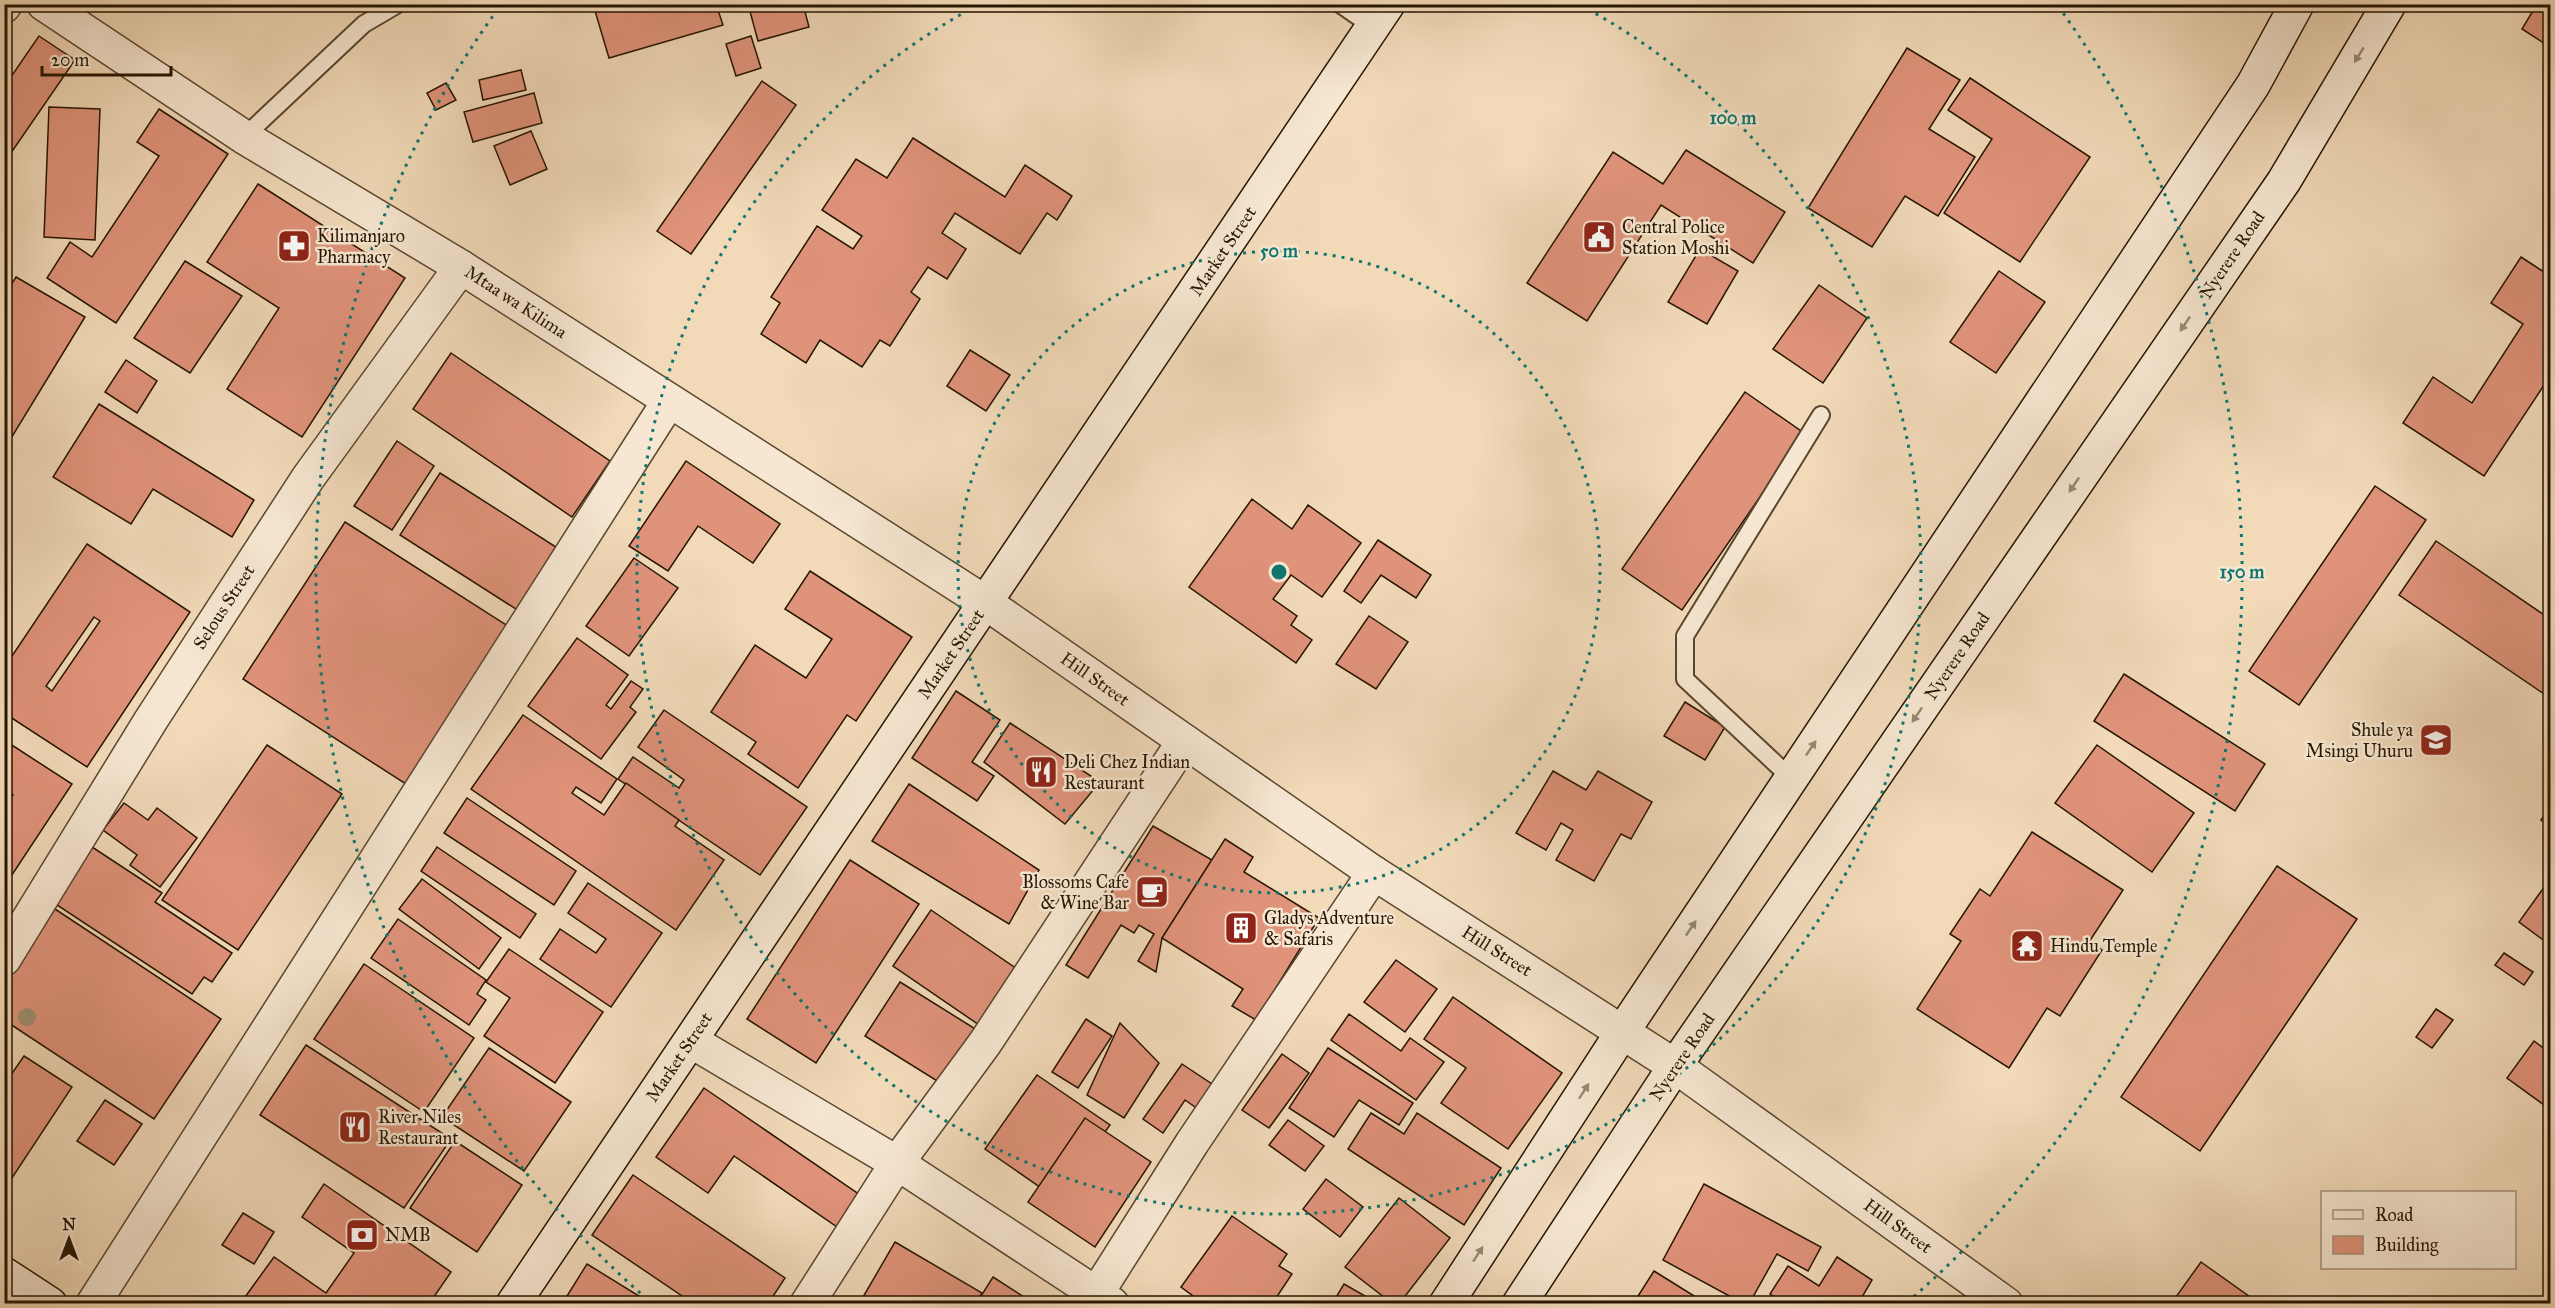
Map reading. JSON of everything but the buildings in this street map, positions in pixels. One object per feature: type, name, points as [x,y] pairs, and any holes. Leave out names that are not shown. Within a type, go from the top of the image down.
[{"type":"street","name":"Mtaa wa Kilima","points":[[44,4],[244,137],[461,267],[986,603]]},
{"type":"street","points":[[1446,1304],[1623,1031],[2253,86],[2297,4]]},
{"type":"street","name":"Nyerere Road","points":[[1520,1304],[1676,1066],[2284,181],[2383,7]]},
{"type":"street","name":"Market Street","points":[[513,1304],[1381,16]]},
{"type":"street","name":"Selous Street","points":[[4,959],[157,710],[308,478],[461,267]]},
{"type":"street","points":[[93,1304],[669,401]]},
{"type":"street","name":"Hill Street","points":[[986,603],[1374,873],[1676,1066],[2006,1304]]},
{"type":"street","points":[[807,1304],[897,1163],[985,1043],[1184,741]]},
{"type":"street","points":[[691,1041],[897,1163],[1100,1300],[1192,1143],[1374,873]]},
{"type":"street","points":[[4,1274],[50,1304]]},
{"type":"lane","points":[[244,137],[364,24],[398,4]]},
{"type":"lane","points":[[1340,4],[1381,16]]},
{"type":"lane","points":[[1791,778],[1686,679],[1686,636],[1821,415]]},
{"type":"place","name":"Central Police Station Moshi","points":[[1599,237]]},
{"type":"place","name":"Kilimanjaro Pharmacy","points":[[294,246]]},
{"type":"place","name":"Shule ya Msingi Uhuru","points":[[2436,740]]},
{"type":"place","name":"Deli Chez Indian Restaurant","points":[[1041,772]]},
{"type":"place","name":"Blossoms Cafe & Wine Bar","points":[[1152,892]]},
{"type":"place","name":"Gladys Adventure & Safaris","points":[[1241,928]]},
{"type":"place","name":"Hindu Temple","points":[[2027,946]]},
{"type":"place","name":"River Niles Restaurant","points":[[355,1127]]},
{"type":"place","name":"NMB","points":[[362,1235]]}]
